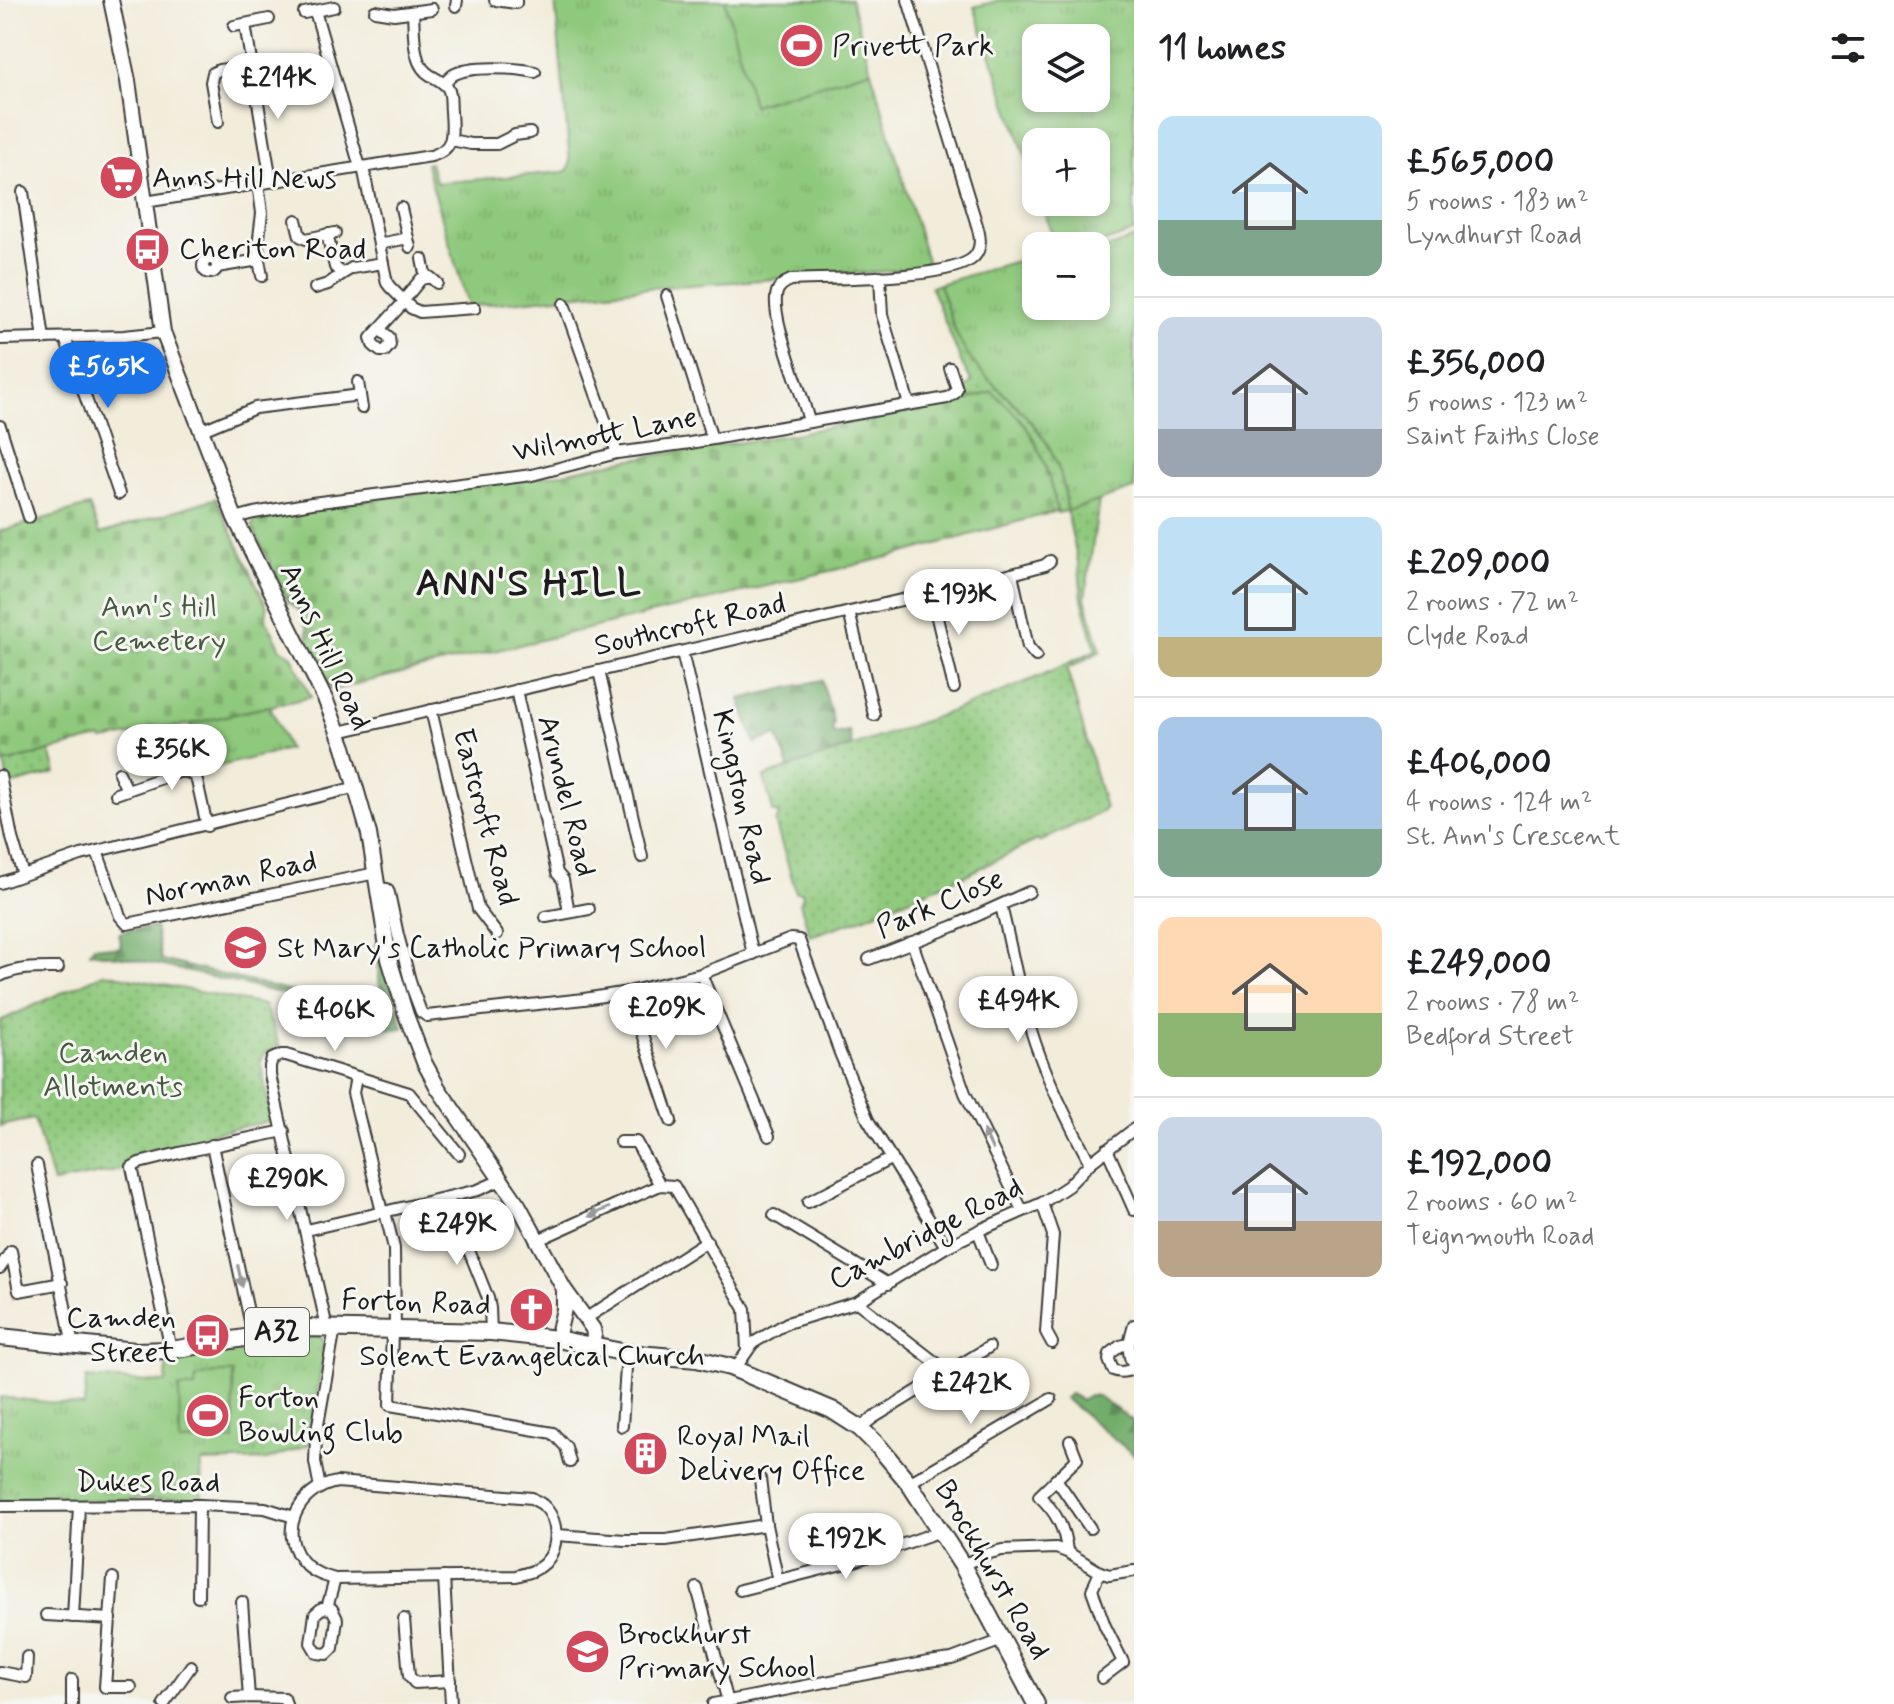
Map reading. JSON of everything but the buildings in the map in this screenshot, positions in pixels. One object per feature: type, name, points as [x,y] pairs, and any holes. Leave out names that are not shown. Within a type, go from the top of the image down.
[{"type":"main road","name":"Forton Road","points":[[0,1337],[135,1351],[171,1350],[294,1329],[331,1328],[491,1332],[592,1345]]},
{"type":"main road","name":"Brockhurst Road","points":[[592,1345],[627,1353],[697,1359],[735,1369],[832,1410],[860,1428],[909,1483],[941,1531],[1036,1704]]},
{"type":"street","name":"Anns Hill Road","points":[[111,0],[128,81],[163,332],[235,518],[339,732],[369,834],[394,979],[424,1062],[450,1107],[519,1206],[564,1289],[594,1332],[592,1345]]},
{"type":"street","points":[[495,0],[516,5]]},
{"type":"street","points":[[809,422],[778,320],[779,288],[791,280],[925,273],[964,264],[979,249],[980,237],[908,0]]},
{"type":"street","points":[[334,7],[310,12],[322,39],[361,167],[387,283],[403,301],[420,312],[475,308]]},
{"type":"street","points":[[375,11],[394,14],[432,9]]},
{"type":"street","points":[[145,202],[437,155],[444,151],[451,140],[450,94],[444,84],[427,73],[420,63],[413,12]]},
{"type":"street","points":[[269,19],[240,25],[252,66],[271,181]]},
{"type":"street","points":[[218,122],[211,82],[213,73],[252,66]]},
{"type":"street","points":[[444,84],[457,73],[479,70],[506,67],[535,72]]},
{"type":"street","points":[[451,140],[497,144],[515,135],[531,136],[529,120]]},
{"type":"street","points":[[258,183],[262,213],[258,246],[262,276]]},
{"type":"street","points":[[23,192],[44,339]]},
{"type":"street","points":[[379,244],[409,242],[401,208]]},
{"type":"street","points":[[296,220],[300,236],[306,239],[331,234],[335,267],[342,274]]},
{"type":"street","points":[[422,259],[426,278]]},
{"type":"street","points":[[217,267],[259,260]]},
{"type":"street","points":[[315,288],[328,284],[352,268],[383,263]]},
{"type":"street","points":[[880,276],[883,320],[909,404]]},
{"type":"street","points":[[379,329],[421,279],[430,277],[437,283]]},
{"type":"street","points":[[667,296],[712,439]]},
{"type":"street","points":[[564,304],[617,453]]},
{"type":"street","points":[[0,339],[163,332]]},
{"type":"street","points":[[65,338],[119,494]]},
{"type":"street","name":"Wilmott Lane","points":[[235,518],[312,503],[532,475],[617,453],[947,398],[955,393],[957,387],[950,368]]},
{"type":"street","points":[[358,382],[362,408]]},
{"type":"street","points":[[200,431],[255,408],[360,395]]},
{"type":"street","points":[[0,426],[29,517]]},
{"type":"street","name":"Southcroft Road","points":[[339,732],[1012,574],[1050,561]]},
{"type":"street","points":[[1012,574],[1028,647],[1036,656]]},
{"type":"street","points":[[931,593],[954,688]]},
{"type":"street","points":[[849,612],[874,715]]},
{"type":"street","name":"Kingston Road","points":[[682,652],[753,954]]},
{"type":"street","points":[[599,671],[642,857]]},
{"type":"street","name":"Arundel Road","points":[[516,690],[557,873],[563,880],[569,912]]},
{"type":"street","name":"Eastcroft Road","points":[[431,710],[478,909],[497,934]]},
{"type":"street","points":[[119,773],[122,792],[179,772],[189,772],[197,781],[207,826]]},
{"type":"street","points":[[0,776],[2,796],[23,875]]},
{"type":"street","points":[[0,883],[97,851],[357,787]]},
{"type":"street","name":"Norman Road","points":[[97,851],[120,916],[127,924],[377,881]]},
{"type":"street","points":[[377,881],[389,893],[412,988],[425,1015],[628,992],[701,974],[796,938],[802,945],[864,1111],[946,1247]]},
{"type":"street","name":"Park Close","points":[[869,959],[1029,892]]},
{"type":"street","points":[[1001,906],[1030,1028],[1066,1118],[1090,1163]]},
{"type":"street","name":"Arundel Road","points":[[546,917],[589,909]]},
{"type":"street","points":[[912,942],[965,1093],[1022,1210]]},
{"type":"street","points":[[0,976],[33,967],[58,968]]},
{"type":"street","points":[[701,974],[769,1136]]},
{"type":"street","points":[[628,992],[671,1121]]},
{"type":"street","points":[[320,1488],[315,1462],[316,1436],[335,1338],[323,1305],[270,1075],[272,1059],[281,1055],[296,1058],[409,1093],[459,1154]]},
{"type":"street","points":[[356,1077],[353,1093],[394,1248],[390,1405],[553,1433],[566,1447],[570,1462]]},
{"type":"street","name":"Cambridge Road","points":[[735,1369],[753,1343],[787,1323],[857,1302],[946,1247],[1042,1203],[1068,1186],[1090,1163],[1134,1129]]},
{"type":"street","points":[[171,1350],[132,1167],[212,1145],[284,1131]]},
{"type":"street","points":[[620,1142],[636,1142],[660,1185]]},
{"type":"street","points":[[212,1145],[253,1335]]},
{"type":"street","points":[[1107,1149],[1133,1203]]},
{"type":"street","points":[[808,1202],[892,1158]]},
{"type":"street","points":[[37,1165],[73,1346]]},
{"type":"street","points":[[306,1230],[448,1198],[501,1180]]},
{"type":"street","points":[[538,1240],[660,1185],[674,1186],[745,1309],[747,1350]]},
{"type":"street","points":[[448,1198],[488,1298],[491,1332]]},
{"type":"street","points":[[1042,1203],[1053,1235],[1042,1334],[1052,1343]]},
{"type":"street","points":[[774,1215],[888,1284]]},
{"type":"street","points":[[978,1231],[991,1265]]},
{"type":"street","points":[[585,1319],[707,1241]]},
{"type":"street","points":[[0,1268],[11,1251],[19,1291],[62,1283]]},
{"type":"street","points":[[557,1339],[564,1309],[564,1289]]},
{"type":"street","points":[[857,1302],[948,1372]]},
{"type":"street","points":[[1129,1344],[1112,1352],[1109,1360],[1111,1368],[1127,1371],[1134,1367],[1128,1354],[1134,1325]]},
{"type":"street","points":[[860,1428],[989,1347]]},
{"type":"street","points":[[622,1426],[627,1353]]},
{"type":"street","points":[[909,1483],[1051,1399]]},
{"type":"street","points":[[1067,1552],[1060,1522],[1052,1508],[1039,1496],[1077,1459],[1070,1441]]},
{"type":"street","points":[[760,1479],[778,1581]]},
{"type":"street","points":[[1056,1479],[1090,1528]]},
{"type":"street","points":[[337,1482],[532,1498],[544,1505],[557,1535],[552,1554],[544,1564],[534,1571],[516,1576],[335,1579],[317,1573],[304,1563],[293,1539],[294,1517],[304,1499],[320,1488],[337,1482]]},
{"type":"street","points":[[198,1597],[199,1505]]},
{"type":"street","name":"Dukes Road","points":[[0,1506],[199,1505],[265,1508],[294,1517]]},
{"type":"street","points":[[73,1617],[79,1506]]},
{"type":"street","points":[[557,1535],[666,1540],[766,1525]]},
{"type":"street","points":[[740,1590],[858,1560],[941,1531]]},
{"type":"street","points":[[962,1565],[1002,1550],[1056,1548],[1109,1575],[1134,1571]]},
{"type":"street","points":[[1100,1572],[1092,1590],[1123,1662],[1102,1678]]},
{"type":"street","points":[[444,1577],[451,1704]]},
{"type":"street","points":[[113,1578],[105,1687],[131,1687]]},
{"type":"street","points":[[327,1608],[335,1579]]},
{"type":"street","points":[[697,1588],[728,1702]]},
{"type":"street","points":[[242,1602],[249,1697]]},
{"type":"street","points":[[46,1615],[111,1619]]},
{"type":"street","points":[[404,1619],[409,1676],[415,1683],[450,1681]]},
{"type":"street","points":[[713,1704],[947,1660],[1002,1640]]},
{"type":"street","points":[[0,1672],[26,1677],[27,1657]]},
{"type":"street","points":[[164,1704],[191,1666]]},
{"type":"street","points":[[72,1680],[72,1704]]},
{"type":"street","points":[[232,1698],[284,1698],[286,1704]]},
{"type":"green space","name":"Privett Park","points":[[555,0],[725,0],[753,105],[871,70],[929,268],[648,288],[468,306],[426,164],[430,163],[436,183],[568,170],[570,164]]},
{"type":"green space","name":"Privett Park","points":[[725,0],[851,0],[871,70],[753,105]]},
{"type":"green space","points":[[1000,0],[1134,0],[1134,232],[1110,240],[1110,232],[1051,232],[1046,216],[1110,216],[1110,128],[1022,128],[1022,146],[974,7]]},
{"type":"green space","points":[[1134,238],[1134,489],[1067,511],[1061,475],[1048,446],[1030,420],[970,358],[956,332],[939,284],[1022,259],[1022,320],[1110,320],[1110,247]]},
{"type":"green space","points":[[939,284],[956,333],[968,354],[1047,443],[1060,472],[1067,510],[1099,501],[1085,598],[1101,651],[1067,669],[1105,808],[966,875],[858,920],[810,936],[800,903],[802,892],[796,892],[775,822],[779,816],[773,812],[764,777],[974,703],[1096,650],[1082,599],[1079,567],[1067,511],[1057,513],[1045,467],[1031,434],[1017,415],[992,392],[944,405],[972,382],[931,287]]},
{"type":"green space","name":"Ann's Hill Cemetery","points":[[992,392],[1030,433],[1049,477],[1057,511],[893,556],[331,690],[308,643],[307,628],[299,610],[288,601],[252,526],[254,522],[319,507],[553,475],[625,460],[788,435],[968,400]]},
{"type":"green space","name":"Ann's Hill Cemetery","points":[[216,498],[267,607],[266,619],[281,649],[292,656],[311,697],[191,724],[103,740],[99,738],[4,763],[0,745],[0,531],[89,506],[100,534]]},
{"type":"green space","points":[[822,680],[834,734],[849,731],[852,746],[789,768],[777,735],[755,743],[740,699]]},
{"type":"green space","points":[[270,706],[288,749],[212,768],[210,761],[201,764],[191,724]]},
{"type":"green space","points":[[50,751],[56,773],[9,785],[4,763]]},
{"type":"green space","points":[[155,927],[161,960],[376,1012],[382,1006],[375,944],[381,942],[403,1028],[384,1027],[297,997],[129,958],[90,952],[94,946],[119,948],[119,934],[123,931]]},
{"type":"green space","name":"Camden Allotments","points":[[105,973],[264,1005],[280,1046],[265,1054],[261,1062],[271,1121],[211,1133],[212,1141],[126,1162],[127,1169],[53,1183],[34,1119],[0,1126],[0,1021]]},
{"type":"green space","points":[[319,1336],[326,1344],[322,1348],[324,1352],[308,1445],[267,1460],[201,1462],[202,1499],[0,1501],[0,1397],[84,1406],[86,1378],[166,1383],[167,1357]]},
{"type":"green space","name":"Forton Bowling Club","points":[[214,1373],[233,1373],[234,1440],[180,1442],[179,1388],[195,1388],[196,1378]]},
{"type":"green space","points":[[1070,1394],[1081,1400],[1088,1395],[1098,1396],[1134,1422],[1134,1455],[1064,1398]]},
{"type":"place","name":"Privett Park","points":[[801,46]]},
{"type":"place","name":"Anns Hill News","points":[[121,178]]},
{"type":"place","name":"Cheriton Road","points":[[148,249]]},
{"type":"place","name":"St Mary's Catholic Primary School","points":[[246,948]]},
{"type":"place","name":"Solent Evangelical Church","points":[[532,1310]]},
{"type":"place","name":"Camden Street","points":[[207,1335]]},
{"type":"place","name":"Forton Bowling Club","points":[[207,1415]]},
{"type":"place","name":"Royal Mail Delivery Office","points":[[646,1453]]},
{"type":"place","name":"Brockhurst Primary School","points":[[587,1651]]},
{"type":"district","name":"ANN'S HILL","points":[[529,584]]}]
